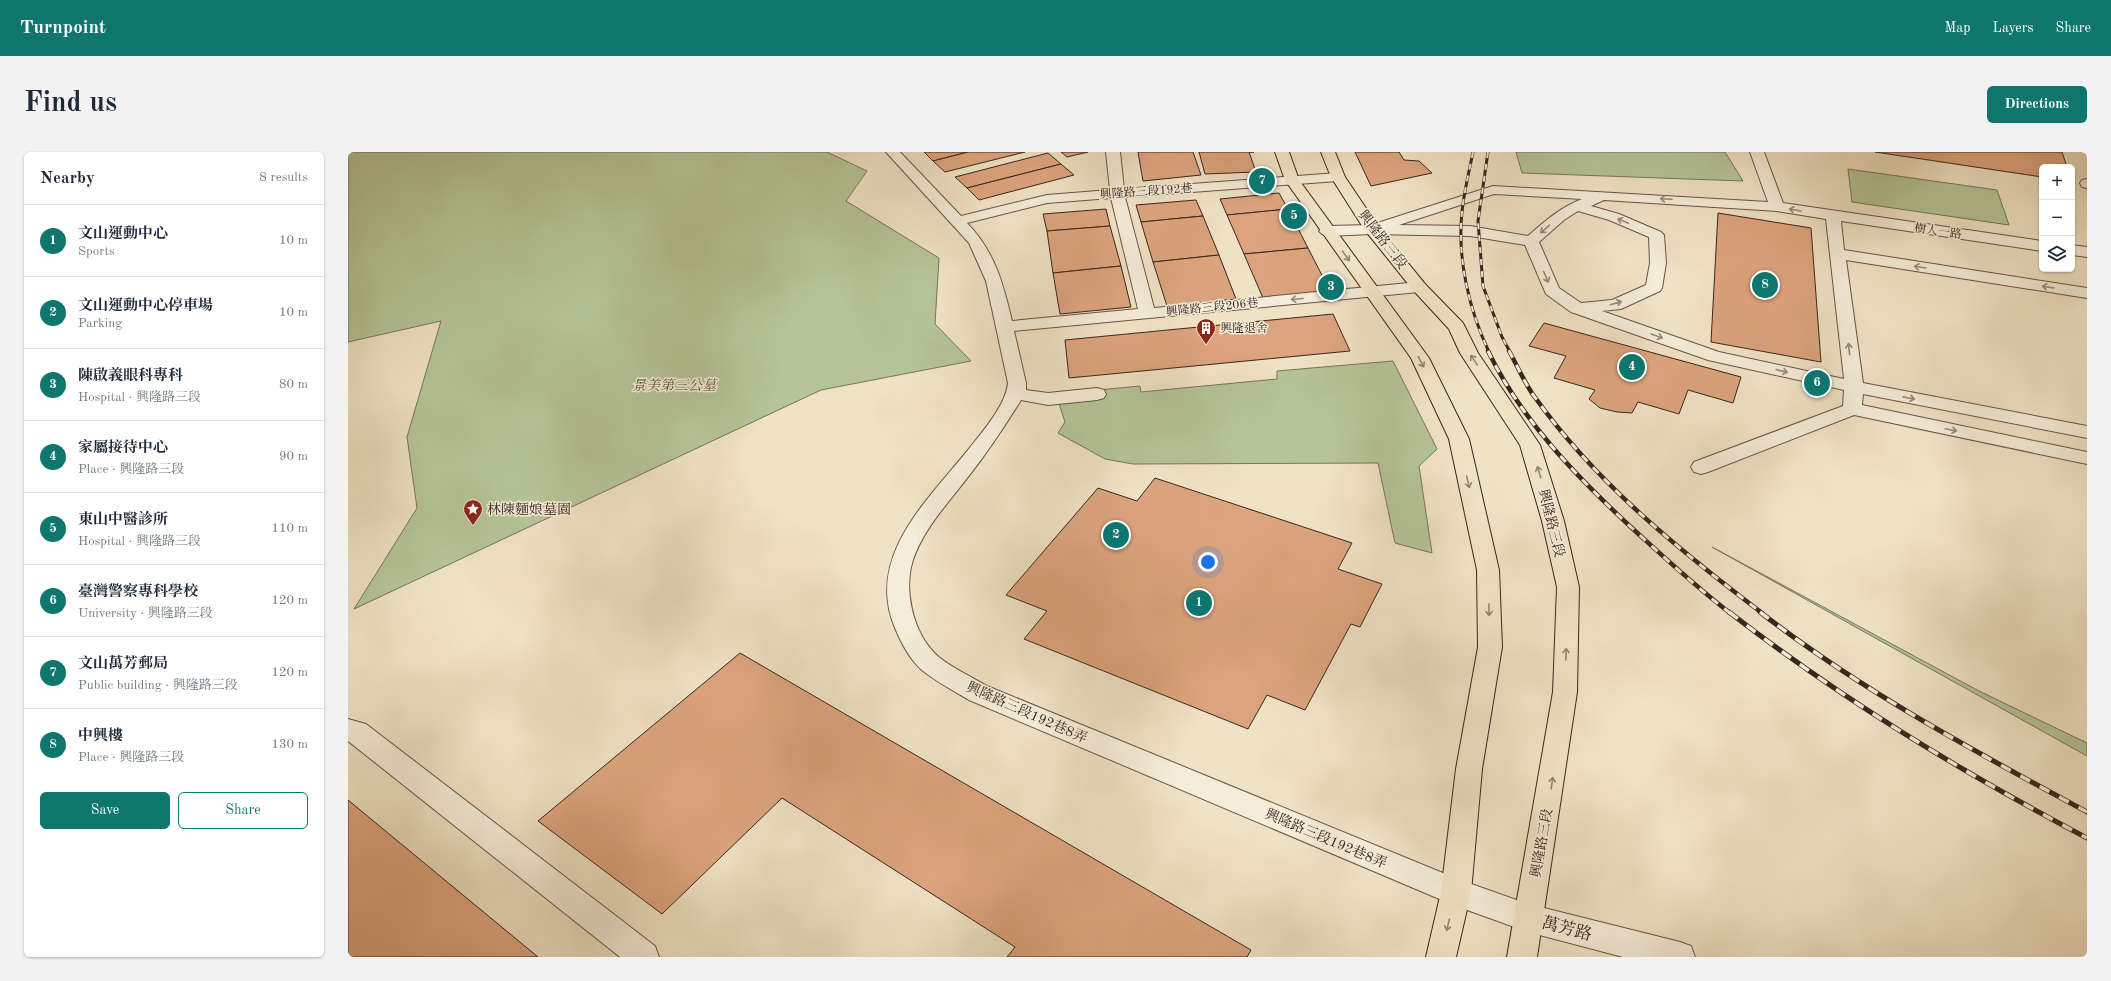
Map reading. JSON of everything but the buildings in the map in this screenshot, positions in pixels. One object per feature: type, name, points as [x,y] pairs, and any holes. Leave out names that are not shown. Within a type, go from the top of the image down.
[{"type":"main road","points":[[1282,152],[1292,180],[1327,231],[1420,358],[1459,439],[1488,570],[1490,647],[1469,769],[1456,892],[1441,957]]},
{"type":"main road","name":"興隆路三段","points":[[1328,152],[1338,176],[1372,229],[1419,287],[1457,327],[1469,353],[1530,445],[1553,521],[1568,588],[1565,692],[1522,957]]},
{"type":"street","points":[[893,152],[976,241],[987,262],[994,281],[1005,327],[1017,383],[1016,394],[1048,399],[1098,394]]},
{"type":"street","points":[[1113,152],[1117,193],[1147,313]]},
{"type":"street","points":[[1757,152],[1777,207]]},
{"type":"street","name":"興隆路三段192巷","points":[[957,221],[1047,199],[1338,176]]},
{"type":"street","name":"樹人一路","points":[[1372,229],[1493,190],[1777,207],[1834,217],[2039,246]]},
{"type":"street","points":[[1327,231],[1372,229],[1470,231],[1531,241],[1559,217],[1576,206],[1603,196]]},
{"type":"street","points":[[1576,206],[1614,218],[1656,235],[1658,263],[1654,288],[1615,305],[1577,308]]},
{"type":"street","points":[[1834,217],[1836,254],[1854,387],[1852,409]]},
{"type":"street","points":[[1531,241],[1552,291],[1577,308],[1714,356],[1854,387],[2087,432]]},
{"type":"street","points":[[2075,250],[2087,252]]},
{"type":"street","points":[[1836,254],[2087,293]]},
{"type":"street","name":"興隆路三段206巷","points":[[1005,327],[1419,287]]},
{"type":"street","name":"興隆路三段192巷8弄","points":[[1016,394],[988,438],[921,523],[904,553],[898,583],[900,612],[912,640],[931,664],[978,693],[1456,892]]},
{"type":"street","points":[[1701,467],[1852,409],[2087,458]]},
{"type":"street","points":[[348,730],[357,732],[644,957]]},
{"type":"street","name":"萬芳路","points":[[1456,892],[1528,918],[1680,957]]},
{"type":"green space","name":"景美第三公墓","points":[[348,152],[827,152],[867,171],[846,201],[939,258],[935,324],[971,361],[821,390],[354,609],[417,508],[407,437],[441,321],[348,342]]},
{"type":"green space","points":[[1516,152],[1725,152],[1743,181],[1522,173]]},
{"type":"green space","points":[[1848,169],[1997,190],[2009,225],[1852,202]]},
{"type":"green space","points":[[1393,361],[1437,449],[1419,466],[1432,553],[1395,543],[1378,463],[1133,464],[1105,459],[1058,433],[1065,422],[1056,394],[1140,386],[1141,392],[1277,379],[1277,371]]},
{"type":"green space","points":[[1712,547],[1979,691],[2087,743],[2087,756]]},
{"type":"railway","points":[[1473,152],[1463,204],[1461,247],[1470,301],[1489,352]]},
{"type":"railway","points":[[1488,152],[1478,221],[1483,286],[1502,337],[1510,352]]},
{"type":"railway","points":[[1488,351],[1517,401],[1552,447],[1571,468],[1633,529],[1693,583],[1730,613]]},
{"type":"railway","points":[[1509,351],[1534,396],[1558,428],[1611,486],[1669,539],[1762,613]]},
{"type":"railway","points":[[1729,612],[1815,675],[1903,733],[1994,787],[2087,838]]},
{"type":"railway","points":[[1760,612],[1799,641],[1878,694],[1961,743],[2087,812]]},
{"type":"place","name":"文山萬芳郵局","points":[[1262,181]]},
{"type":"place","name":"東山中醫診所","points":[[1294,216]]},
{"type":"place","name":"中興樓","points":[[1765,285]]},
{"type":"place","name":"陳啟義眼科專科","points":[[1331,287]]},
{"type":"place","name":"興隆退舍","points":[[1206,345]]},
{"type":"place","name":"家屬接待中心","points":[[1632,367]]},
{"type":"place","name":"臺灣警察專科學校","points":[[1817,383]]},
{"type":"place","name":"林陳麵娘墓園","points":[[473,526]]},
{"type":"place","name":"文山運動中心停車場","points":[[1116,535]]},
{"type":"place","name":"文山運動中心","points":[[1199,603]]}]
